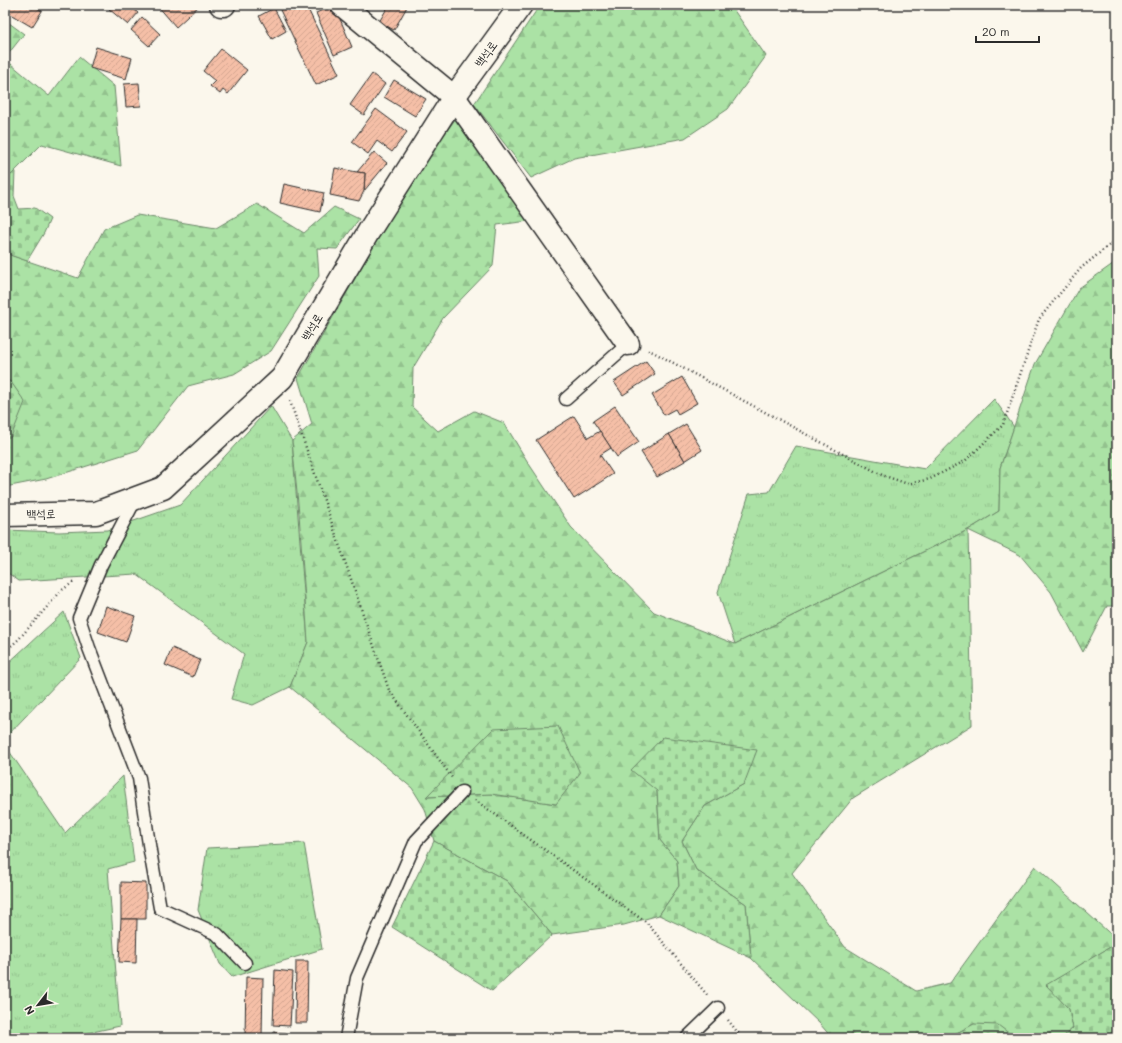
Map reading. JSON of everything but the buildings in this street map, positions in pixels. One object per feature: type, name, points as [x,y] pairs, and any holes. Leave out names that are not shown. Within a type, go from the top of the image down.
[{"type":"street","points":[[342,5],[454,96],[628,344]]},
{"type":"street","name":"백석로","points":[[5,515],[96,513],[163,488],[282,378],[369,231],[454,96],[522,5]]},
{"type":"lane","points":[[566,399],[628,344]]},
{"type":"lane","points":[[136,498],[101,565],[79,618],[139,778],[160,908],[217,934],[245,963]]},
{"type":"lane","points":[[346,1038],[357,978],[416,841],[462,792]]},
{"type":"lane","points":[[687,1038],[718,1008]]},
{"type":"path","points":[[628,344],[652,352],[882,475],[908,484],[930,479],[965,461],[1003,425],[1039,319],[1081,268],[1117,239]]},
{"type":"path","points":[[282,378],[389,690],[462,792],[647,923],[742,1038]]},
{"type":"path","points":[[5,652],[18,640],[62,590],[101,565]]},
{"type":"green space","points":[[540,5],[728,5],[733,9],[766,56],[728,109],[685,138],[574,158],[531,178],[474,104]]},
{"type":"green space","points":[[5,20],[24,34],[5,58]]},
{"type":"green space","points":[[79,57],[114,86],[121,166],[42,144],[5,181],[5,59],[49,96]]},
{"type":"green space","points":[[456,118],[529,221],[497,225],[493,266],[443,318],[413,368],[412,407],[438,431],[474,411],[504,423],[571,527],[654,612],[735,644],[968,530],[972,725],[853,798],[792,873],[845,947],[916,991],[950,983],[1035,866],[1117,940],[1117,943],[1047,985],[1069,1009],[1073,1028],[1062,1038],[1009,1038],[1010,1034],[974,1024],[947,1038],[832,1038],[820,1024],[751,958],[746,904],[696,870],[682,841],[705,806],[744,784],[657,791],[660,840],[677,861],[679,886],[659,915],[624,925],[552,935],[507,881],[434,841],[425,809],[412,788],[290,687],[308,642],[292,441],[312,424],[298,378],[369,254],[394,204]],"holes":[[[558,726],[556,804],[491,794],[427,797]]]},
{"type":"green space","points":[[15,171],[14,196],[19,209],[35,208],[50,219],[44,233],[27,261],[10,255],[5,244],[5,181]]},
{"type":"green space","points":[[257,204],[304,233],[334,207],[359,219],[337,249],[317,248],[319,276],[271,351],[234,374],[188,386],[138,450],[46,479],[5,487],[5,244],[10,255],[78,278],[104,229],[137,215],[216,228]]},
{"type":"green space","points":[[1117,261],[1117,606],[1107,606],[1083,652],[1051,592],[1020,555],[968,530],[999,511],[1000,468],[1035,364],[1079,288]]},
{"type":"green space","points":[[5,379],[11,382],[25,402],[11,437],[5,437]]},
{"type":"green space","points":[[994,399],[1014,427],[1000,468],[999,511],[968,530],[735,644],[718,592],[749,494],[769,492],[796,446],[925,469]]},
{"type":"green space","points":[[271,406],[292,441],[308,642],[290,687],[253,705],[231,699],[244,654],[136,574],[19,581],[5,571],[5,530],[59,532],[108,530],[180,505]]},
{"type":"green space","points":[[64,612],[81,658],[5,738],[5,666]]},
{"type":"green space","points":[[558,726],[580,773],[556,804],[491,794],[426,797],[493,729]]},
{"type":"green space","points":[[663,737],[757,750],[744,784],[705,806],[682,841],[696,870],[746,904],[751,958],[659,915],[679,886],[677,861],[660,840],[657,791],[631,770]]},
{"type":"green space","points":[[5,745],[65,833],[123,776],[134,862],[108,869],[120,1026],[65,1038],[5,1038]]},
{"type":"green space","points":[[434,841],[507,881],[552,935],[492,991],[392,927]]},
{"type":"green space","points":[[304,843],[322,949],[232,977],[220,964],[198,910],[207,848]]},
{"type":"green space","points":[[1117,943],[1117,1038],[1062,1038],[1073,1028],[1069,1009],[1046,985]]},
{"type":"green space","points":[[974,1024],[998,1025],[1010,1034],[1009,1038],[947,1038]]}]
